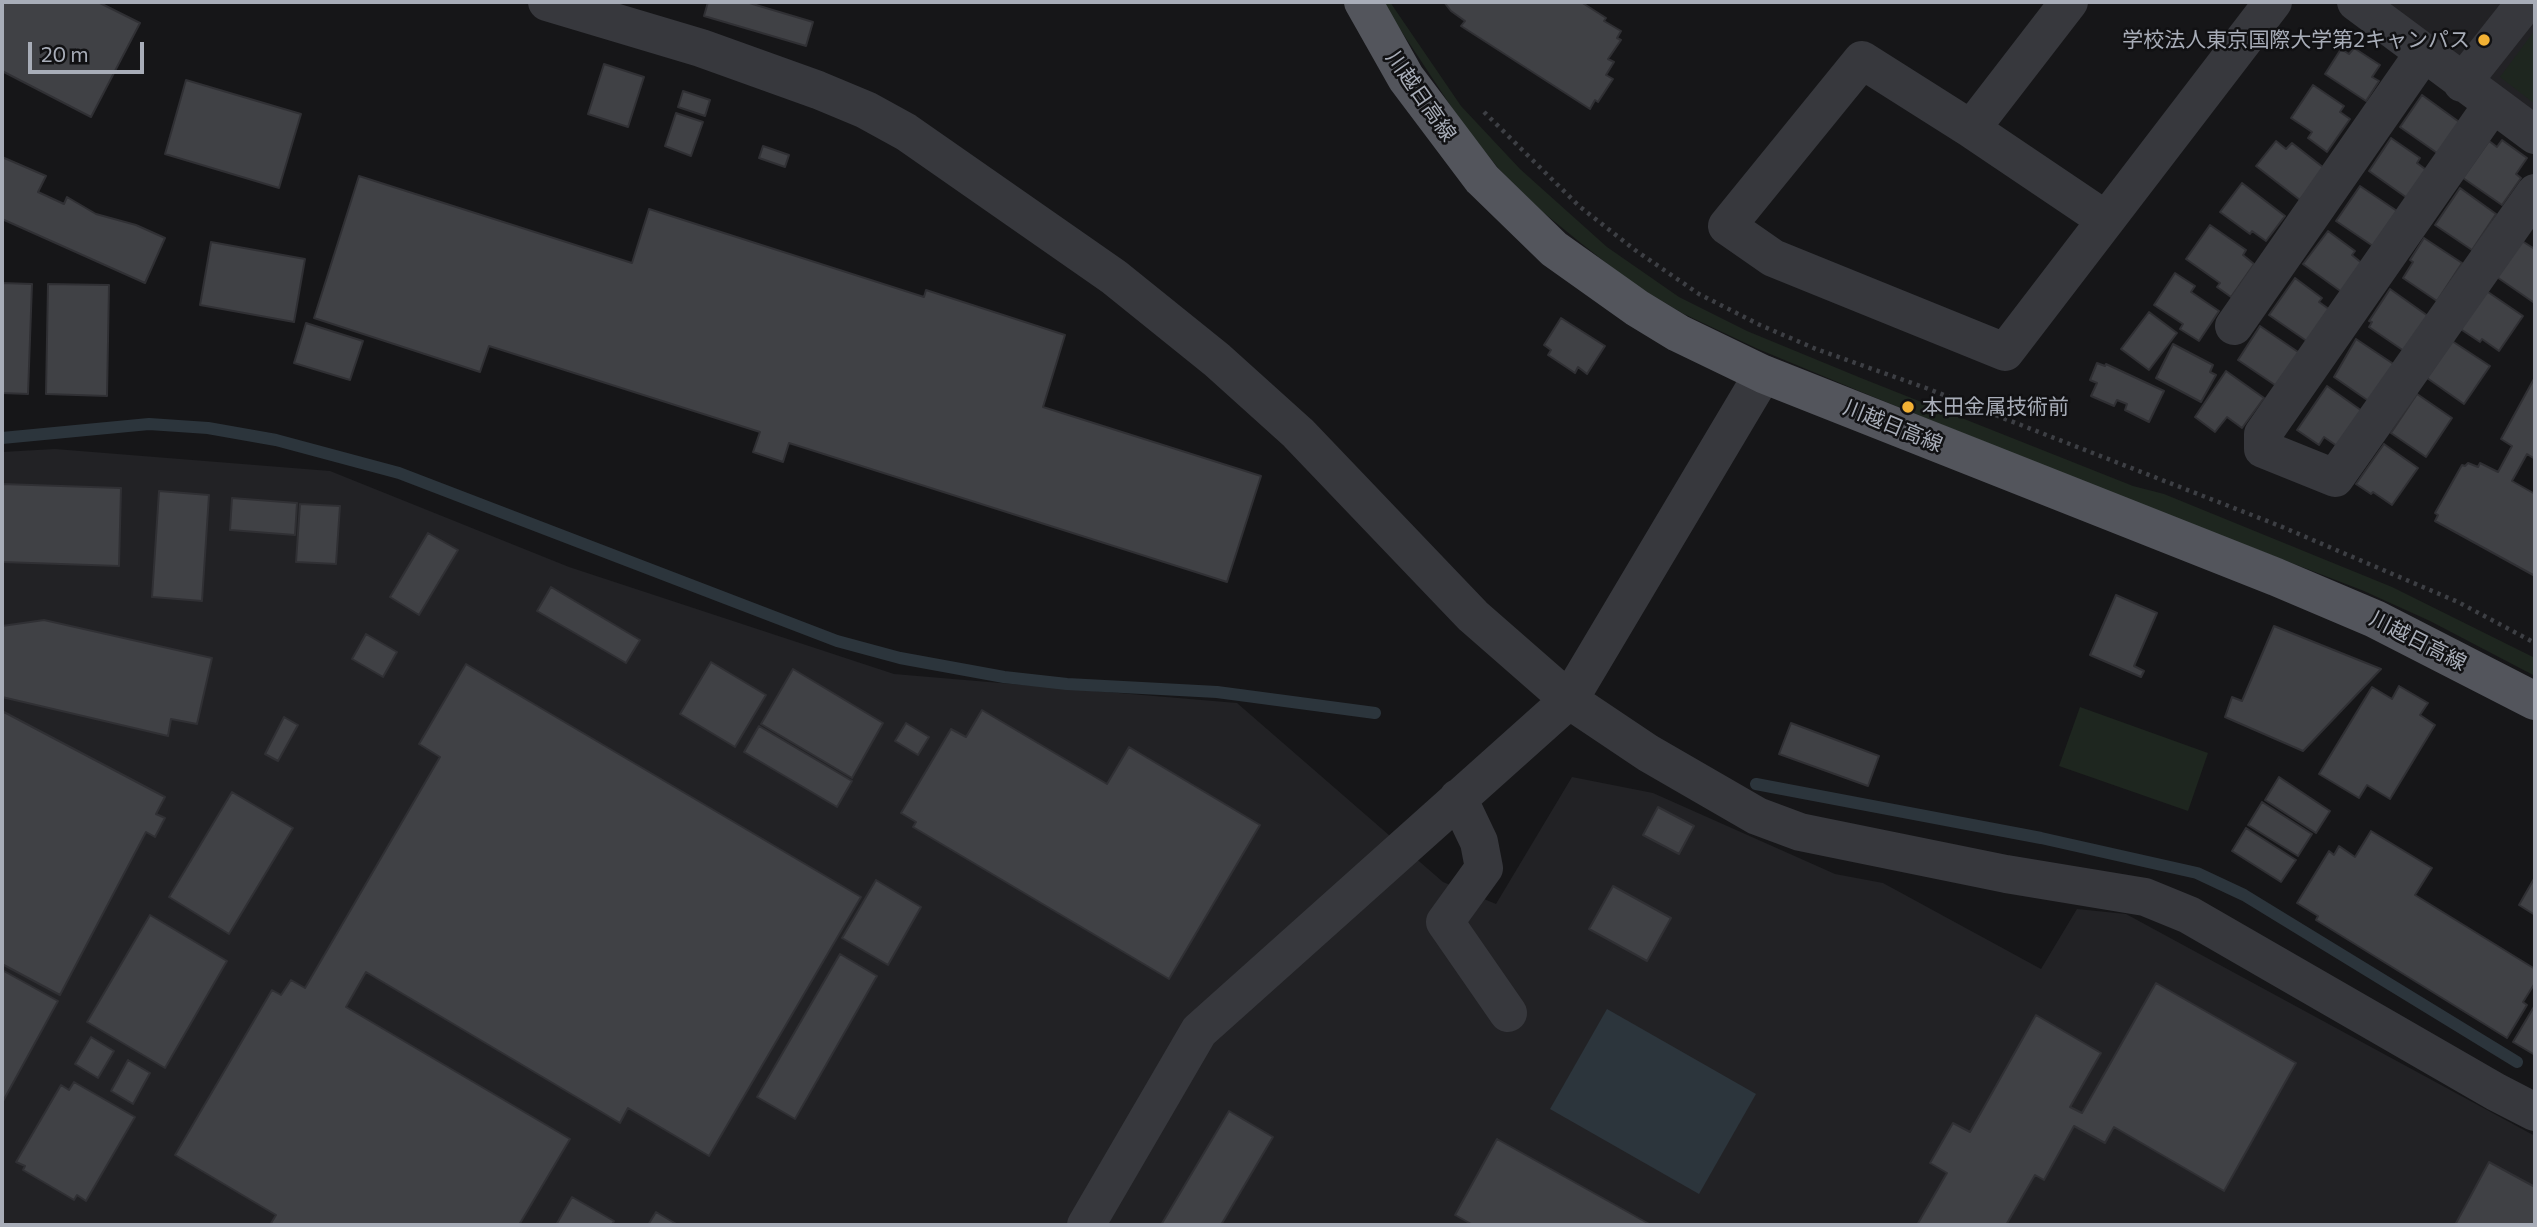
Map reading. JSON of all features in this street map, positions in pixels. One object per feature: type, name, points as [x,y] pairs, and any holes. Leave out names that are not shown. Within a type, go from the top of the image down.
[{"type":"main road","name":"川越日高線","points":[[1363,2],[1406,78],[1482,179],[1554,249],[1637,308],[1678,333],[1763,374],[2276,577],[2375,619],[2535,701]]},
{"type":"street","points":[[547,2],[701,48],[818,90],[866,110],[906,132],[1114,277],[1217,360],[1297,433],[1473,616],[1569,700],[1648,753],[1758,816],[1800,832],[2006,874],[2145,897],[2178,911],[2535,1112]]},
{"type":"street","points":[[1971,129],[2069,2]]},
{"type":"street","points":[[2106,220],[1971,129],[1861,60],[1727,226],[1773,258],[2005,352],[2273,2]]},
{"type":"street","points":[[2356,2],[2535,135]]},
{"type":"street","points":[[2462,83],[2526,2]]},
{"type":"street","points":[[2234,326],[2423,54]]},
{"type":"street","points":[[2492,105],[2263,434],[2263,449],[2335,478],[2535,193]]},
{"type":"street","points":[[1086,1225],[1199,1031],[1569,700],[1763,374]]},
{"type":"street","points":[[1458,798],[1479,842],[1484,868],[1445,922],[1508,1013]]},
{"type":"shaded area","points":[[1382,2],[1390,2],[1461,106],[1520,169],[1607,247],[1679,297],[1747,331],[1861,378],[2133,486],[2164,494],[2392,587],[2535,658],[2535,676],[2430,621],[2364,591],[2103,490],[1859,391],[1758,349],[1682,313],[1632,283],[1582,244],[1539,209],[1499,169],[1464,126]]},
{"type":"shaded area","name":"学校法人東京国際大学第2キャンパス","points":[[2383,2],[2535,2],[2535,119]]},
{"type":"shaded area","points":[[2535,30],[2535,104],[2500,77]]},
{"type":"shaded area","points":[[55,449],[330,471],[569,567],[894,674],[1237,703],[1443,882],[1496,904],[1572,777],[1653,793],[1835,874],[1883,883],[2041,969],[2077,909],[2126,914],[2535,1136],[2535,1225],[2,1225],[2,452]]},
{"type":"shaded area","points":[[2080,707],[2208,753],[2188,811],[2059,766]]},
{"type":"shaded area","points":[[1607,1009],[1756,1094],[1699,1194],[1550,1109]]},
{"type":"building","points":[[2,2],[98,2],[140,23],[91,117],[2,71]]},
{"type":"building","points":[[708,2],[746,2],[813,22],[806,46],[704,16]]},
{"type":"building","points":[[1444,2],[1581,2],[1621,31],[1617,38],[1621,40],[1608,59],[1614,62],[1606,75],[1613,79],[1590,109],[1461,26],[1465,21]]},
{"type":"building","points":[[2354,48],[2380,65],[2372,77],[2379,81],[2366,101],[2325,74],[2341,49],[2349,54]]},
{"type":"building","points":[[604,64],[644,77],[628,127],[588,114]]},
{"type":"building","points":[[186,80],[301,114],[279,188],[165,154]]},
{"type":"building","points":[[2313,85],[2344,106],[2340,112],[2350,119],[2327,152],[2308,138],[2312,132],[2291,118]]},
{"type":"building","points":[[683,91],[710,100],[705,116],[678,107]]},
{"type":"building","points":[[2422,95],[2462,124],[2440,155],[2400,127]]},
{"type":"building","points":[[676,113],[703,122],[691,156],[665,146]]},
{"type":"building","points":[[2391,138],[2420,158],[2417,163],[2429,172],[2410,200],[2369,171]]},
{"type":"building","points":[[2502,140],[2527,158],[2516,174],[2521,178],[2502,205],[2463,178],[2489,141],[2497,147]]},
{"type":"building","points":[[2276,141],[2286,149],[2292,143],[2324,168],[2300,200],[2256,166]]},
{"type":"building","points":[[763,146],[789,155],[785,167],[759,158]]},
{"type":"building","points":[[2,157],[46,176],[38,192],[64,204],[67,197],[96,214],[136,225],[165,238],[145,283],[2,219]]},
{"type":"building","points":[[359,176],[632,263],[649,209],[924,297],[926,290],[1065,335],[1043,407],[1261,476],[1227,582],[789,443],[783,462],[753,452],[760,432],[489,346],[480,372],[314,318]]},
{"type":"building","points":[[2242,183],[2285,216],[2266,241],[2252,231],[2250,234],[2220,212]]},
{"type":"building","points":[[2360,186],[2397,211],[2373,246],[2336,221]]},
{"type":"building","points":[[2460,188],[2496,214],[2472,250],[2435,225]]},
{"type":"building","points":[[2210,225],[2246,250],[2243,255],[2254,264],[2231,297],[2217,287],[2220,283],[2186,259]]},
{"type":"building","points":[[2328,231],[2355,251],[2352,255],[2364,265],[2343,293],[2303,264]]},
{"type":"building","points":[[2424,238],[2462,263],[2437,301],[2403,278],[2413,262],[2410,260]]},
{"type":"building","points":[[2519,239],[2533,248],[2535,245],[2533,302],[2494,275]]},
{"type":"building","points":[[211,242],[305,259],[294,322],[200,305]]},
{"type":"building","points":[[2175,273],[2195,286],[2191,292],[2219,311],[2199,341],[2180,329],[2183,324],[2154,305]]},
{"type":"building","points":[[2295,278],[2322,298],[2319,302],[2333,312],[2311,344],[2269,315]]},
{"type":"building","points":[[2,283],[32,284],[28,394],[2,393]]},
{"type":"building","points":[[48,284],[109,285],[107,396],[46,394]]},
{"type":"building","points":[[2390,289],[2428,316],[2404,351],[2369,327],[2372,322],[2369,321]]},
{"type":"building","points":[[2485,290],[2523,316],[2499,351],[2459,328]]},
{"type":"building","points":[[2149,312],[2177,333],[2149,370],[2121,349]]},
{"type":"building","points":[[1561,318],[1605,346],[1587,374],[1578,367],[1575,373],[1548,355],[1551,350],[1544,345]]},
{"type":"building","points":[[306,323],[363,341],[350,380],[294,363]]},
{"type":"building","points":[[2260,326],[2301,354],[2278,387],[2238,360]]},
{"type":"building","points":[[2356,339],[2395,365],[2370,402],[2334,377]]},
{"type":"building","points":[[2452,341],[2490,366],[2464,404],[2427,378]]},
{"type":"building","points":[[2173,344],[2213,365],[2210,372],[2216,375],[2201,402],[2156,378]]},
{"type":"building","points":[[2097,363],[2106,364],[2164,391],[2149,422],[2125,410],[2127,404],[2117,400],[2114,406],[2091,396],[2097,383],[2090,380]]},
{"type":"building","points":[[2226,371],[2264,398],[2242,428],[2227,417],[2215,432],[2195,417]]},
{"type":"building","points":[[2535,377],[2535,459],[2527,454],[2512,481],[2535,494],[2535,576],[2435,521],[2438,515],[2435,513],[2462,465],[2468,463],[2478,467],[2480,463],[2498,472],[2512,446],[2501,439]]},
{"type":"building","points":[[2327,386],[2362,411],[2337,446],[2324,437],[2319,445],[2297,430]]},
{"type":"building","points":[[2417,394],[2452,418],[2426,457],[2391,433]]},
{"type":"building","points":[[2384,444],[2418,468],[2392,505],[2356,484]]},
{"type":"building","points":[[2,484],[121,488],[119,566],[2,562]]},
{"type":"building","points":[[159,491],[209,495],[202,601],[152,597]]},
{"type":"building","points":[[232,498],[297,503],[295,535],[230,530]]},
{"type":"building","points":[[300,504],[340,506],[336,564],[296,562]]},
{"type":"building","points":[[428,533],[458,550],[419,615],[390,597]]},
{"type":"building","points":[[551,587],[640,640],[626,663],[537,611]]},
{"type":"building","points":[[2116,595],[2157,613],[2134,666],[2144,671],[2141,677],[2090,655]]},
{"type":"building","points":[[44,620],[212,658],[197,724],[171,719],[168,736],[2,697],[2,626]]},
{"type":"building","points":[[2274,626],[2381,669],[2303,751],[2225,717],[2232,697],[2242,701]]},
{"type":"building","points":[[366,634],[397,652],[383,677],[352,659]]},
{"type":"building","points":[[711,662],[766,695],[735,747],[680,714]]},
{"type":"building","points":[[466,664],[861,897],[709,1156],[628,1108],[620,1123],[366,972],[346,1007],[570,1139],[519,1225],[270,1225],[276,1215],[175,1155],[272,990],[281,995],[291,980],[305,988],[440,757],[419,744]]},
{"type":"building","points":[[793,669],[883,723],[852,778],[761,724]]},
{"type":"building","points":[[2399,686],[2428,703],[2420,715],[2435,725],[2390,799],[2367,785],[2359,798],[2319,774],[2372,687],[2392,699]]},
{"type":"building","points":[[982,710],[1107,784],[1129,747],[1260,825],[1169,979],[913,827],[916,822],[901,813],[951,729],[966,737]]},
{"type":"building","points":[[2,711],[165,797],[156,814],[165,818],[155,837],[146,832],[60,995],[2,964]]},
{"type":"building","points":[[284,717],[298,725],[278,761],[265,754]]},
{"type":"building","points":[[906,723],[929,737],[918,755],[895,741]]},
{"type":"building","points":[[1791,723],[1879,756],[1868,786],[1779,754]]},
{"type":"building","points":[[759,726],[852,781],[837,807],[744,752]]},
{"type":"building","points":[[2279,777],[2330,811],[2316,833],[2265,800]]},
{"type":"building","points":[[232,792],[293,828],[229,934],[169,897]]},
{"type":"building","points":[[2262,802],[2312,834],[2298,856],[2248,825]]},
{"type":"building","points":[[1658,807],[1694,826],[1679,854],[1643,835]]},
{"type":"building","points":[[2246,828],[2296,860],[2281,882],[2232,851]]},
{"type":"building","points":[[2371,831],[2432,868],[2415,895],[2535,969],[2535,983],[2523,1002],[2527,1005],[2507,1038],[2316,920],[2318,916],[2297,903],[2329,851],[2334,855],[2339,846],[2355,857]]},
{"type":"building","points":[[2535,877],[2535,915],[2519,905]]},
{"type":"building","points":[[876,880],[921,907],[888,965],[842,938]]},
{"type":"building","points":[[1613,886],[1671,918],[1647,961],[1589,929]]},
{"type":"building","points":[[150,915],[227,961],[165,1068],[87,1022]]},
{"type":"building","points":[[840,954],[877,976],[795,1119],[757,1097]]},
{"type":"building","points":[[2,970],[58,1001],[2,1103]]},
{"type":"building","points":[[2156,983],[2296,1063],[2224,1191],[2114,1127],[2105,1143],[2074,1126],[2044,1180],[2035,1175],[2006,1225],[1917,1225],[1947,1173],[1930,1163],[1953,1123],[1970,1132],[2036,1015],[2101,1053],[2070,1107],[2082,1113]]},
{"type":"building","points":[[2535,1005],[2535,1055],[2513,1042]]},
{"type":"building","points":[[91,1037],[114,1051],[98,1078],[75,1064]]},
{"type":"building","points":[[128,1060],[150,1073],[133,1104],[111,1091]]},
{"type":"building","points":[[74,1082],[135,1117],[86,1201],[77,1195],[74,1200],[23,1170],[25,1166],[16,1162],[61,1085],[69,1090]]},
{"type":"building","points":[[1229,1111],[1273,1137],[1221,1225],[1161,1225]]},
{"type":"building","points":[[1497,1139],[1651,1225],[1473,1225],[1455,1215]]},
{"type":"building","points":[[2489,1162],[2535,1187],[2535,1225],[2455,1225]]},
{"type":"building","points":[[572,1197],[614,1221],[612,1225],[556,1225]]},
{"type":"building","points":[[656,1212],[678,1225],[648,1225]]},
{"type":"waterway","points":[[2,438],[149,424],[208,428],[276,440],[399,473],[837,641],[900,658],[1004,677],[1067,684],[1217,692],[1375,713]]},
{"type":"waterway","points":[[1756,784],[2041,838],[2197,873],[2244,895],[2517,1062]]},
{"type":"place","name":"学校法人東京国際大学第2キャンパス","points":[[2484,40]]},
{"type":"place","name":"本田金属技術前","points":[[1908,407]]}]
